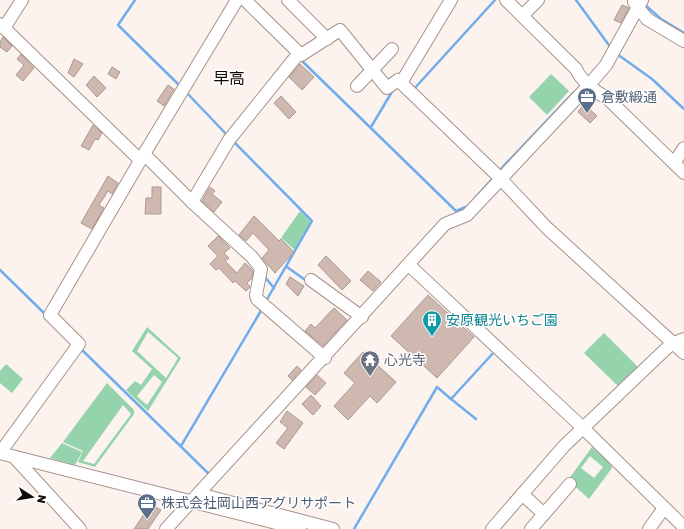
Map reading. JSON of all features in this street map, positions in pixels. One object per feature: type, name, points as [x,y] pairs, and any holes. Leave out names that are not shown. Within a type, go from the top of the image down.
[{"type":"street","points":[[22,0],[4,25],[142,157],[252,257],[260,272],[256,295],[264,306],[325,358]]},
{"type":"street","points":[[6,449],[79,344],[50,315],[142,157],[240,0],[298,55]]},
{"type":"street","points":[[288,0],[327,39]]},
{"type":"street","points":[[408,90],[451,0]]},
{"type":"street","points":[[506,0],[589,85],[600,95],[606,97],[684,173]]},
{"type":"street","points":[[522,16],[538,0]]},
{"type":"street","points":[[637,3],[647,19],[684,41]]},
{"type":"street","points":[[166,529],[411,267],[445,224],[467,215],[498,176],[589,85],[606,65],[637,3]]},
{"type":"street","points":[[192,202],[230,138],[298,55],[301,55],[340,30],[387,88],[398,80],[498,176],[547,228],[675,343],[684,353]]},
{"type":"street","points":[[357,86],[392,49]]},
{"type":"street","points":[[674,163],[684,148]]},
{"type":"street","points":[[411,267],[684,527]]},
{"type":"street","points":[[310,280],[362,318]]},
{"type":"street","points":[[492,529],[564,446],[675,343]]},
{"type":"street","points":[[6,449],[195,498],[333,529]]},
{"type":"street","points":[[6,449],[80,529]]},
{"type":"street","points":[[531,529],[570,484]]},
{"type":"street","points":[[522,494],[544,514]]},
{"type":"street","points":[[195,498],[300,529]]},
{"type":"street","points":[[649,529],[664,508]]},
{"type":"green space","points":[[551,74],[569,91],[547,115],[529,97]]},
{"type":"green space","points":[[300,211],[310,221],[310,225],[295,250],[281,238]]},
{"type":"green space","points":[[147,327],[181,358],[148,411],[126,390],[135,381],[141,385],[152,369],[132,351]],"holes":[[[148,332],[178,358],[166,378],[137,351]],[[154,375],[162,382],[147,405],[137,396]]]},
{"type":"green space","points":[[604,333],[639,368],[620,388],[584,353]]},
{"type":"green space","points":[[6,364],[23,379],[12,393],[0,383],[0,371]]},
{"type":"green space","points":[[107,383],[134,410],[134,414],[95,467],[78,462],[83,451],[63,442]],"holes":[[[123,405],[131,414],[94,464],[83,461]]]},
{"type":"green space","points":[[62,443],[82,452],[75,465],[50,458]]},
{"type":"green space","points":[[592,447],[610,463],[612,468],[589,499],[568,480]],"holes":[[[590,456],[603,467],[594,478],[581,468]]]},
{"type":"building","points":[[622,5],[629,8],[621,23],[614,20]]},
{"type":"building","points":[[3,37],[12,46],[7,52],[0,47],[0,42]]},
{"type":"building","points":[[21,54],[34,68],[23,81],[16,75],[24,65],[17,59]]},
{"type":"building","points":[[74,59],[83,64],[74,77],[68,73]]},
{"type":"building","points":[[300,64],[314,77],[302,90],[289,77]]},
{"type":"building","points":[[112,67],[120,72],[116,79],[108,74]]},
{"type":"building","points":[[94,76],[106,88],[97,97],[86,85]]},
{"type":"building","points":[[168,85],[174,89],[164,106],[157,101]]},
{"type":"building","points":[[281,96],[296,112],[289,119],[274,103]]},
{"type":"building","name":"倉敷緞通","points":[[584,104],[597,116],[590,123],[578,112]]},
{"type":"building","points":[[93,125],[102,133],[98,140],[95,139],[89,150],[81,146]]},
{"type":"building","points":[[108,176],[118,183],[112,194],[108,191],[99,205],[104,208],[92,229],[81,223]]},
{"type":"building","points":[[152,187],[161,187],[161,214],[145,214],[146,198],[152,198]]},
{"type":"building","points":[[210,187],[215,191],[212,194],[222,202],[214,212],[202,201]]},
{"type":"building","points":[[254,216],[279,241],[281,239],[294,252],[275,273],[262,258],[269,250],[253,233],[246,241],[239,235]]},
{"type":"building","points":[[218,236],[230,248],[224,253],[229,258],[225,261],[237,273],[245,263],[253,271],[252,278],[247,283],[250,287],[246,291],[235,281],[233,283],[219,268],[216,270],[210,264],[218,256],[208,246]]},
{"type":"building","points":[[326,256],[351,281],[342,290],[318,265]]},
{"type":"building","points":[[368,271],[381,282],[373,291],[360,280]]},
{"type":"building","points":[[290,277],[304,286],[298,296],[286,284]]},
{"type":"building","name":"安原観光いちご園","points":[[428,295],[474,337],[437,378],[391,336]]},
{"type":"building","points":[[334,308],[347,320],[323,346],[305,331],[311,324],[315,328]]},
{"type":"building","points":[[363,352],[396,382],[377,403],[370,396],[348,420],[334,406],[355,383],[344,373]]},
{"type":"building","points":[[297,366],[301,370],[292,380],[288,376]]},
{"type":"building","points":[[317,375],[326,383],[315,395],[306,387]]},
{"type":"building","points":[[311,395],[321,406],[313,415],[302,404]]},
{"type":"building","points":[[287,411],[303,423],[284,449],[276,443],[288,428],[280,422]]},
{"type":"building","points":[[151,504],[161,510],[148,529],[134,529]]},
{"type":"waterway","points":[[135,0],[118,25],[179,85]]},
{"type":"waterway","points":[[413,90],[495,0]]},
{"type":"waterway","points":[[576,0],[611,48]]},
{"type":"waterway","points":[[644,4],[661,19],[684,33]]},
{"type":"waterway","points":[[617,54],[652,79],[684,109]]},
{"type":"waterway","points":[[300,59],[456,211],[468,206]]},
{"type":"waterway","points":[[371,127],[393,90]]},
{"type":"waterway","points":[[186,92],[228,136]]},
{"type":"waterway","points":[[498,172],[574,92]]},
{"type":"waterway","points":[[233,141],[312,221],[266,301]]},
{"type":"waterway","points":[[474,199],[493,178]]},
{"type":"waterway","points":[[287,267],[308,282]]},
{"type":"waterway","points":[[0,270],[46,315]]},
{"type":"waterway","points":[[264,276],[274,288]]},
{"type":"waterway","points":[[181,446],[262,309]]},
{"type":"waterway","points":[[80,348],[210,475]]},
{"type":"waterway","points":[[354,529],[437,387],[451,399],[495,351]]},
{"type":"waterway","points":[[451,399],[476,419]]},
{"type":"place","name":"倉敷緞通","points":[[587,114]]},
{"type":"place","name":"安原観光いちご園","points":[[432,337]]},
{"type":"place","name":"心光寺","points":[[370,377]]},
{"type":"place","name":"株式会社岡山西アグリサポート","points":[[147,520]]},
{"type":"district","name":"早高","points":[[229,78]]}]
